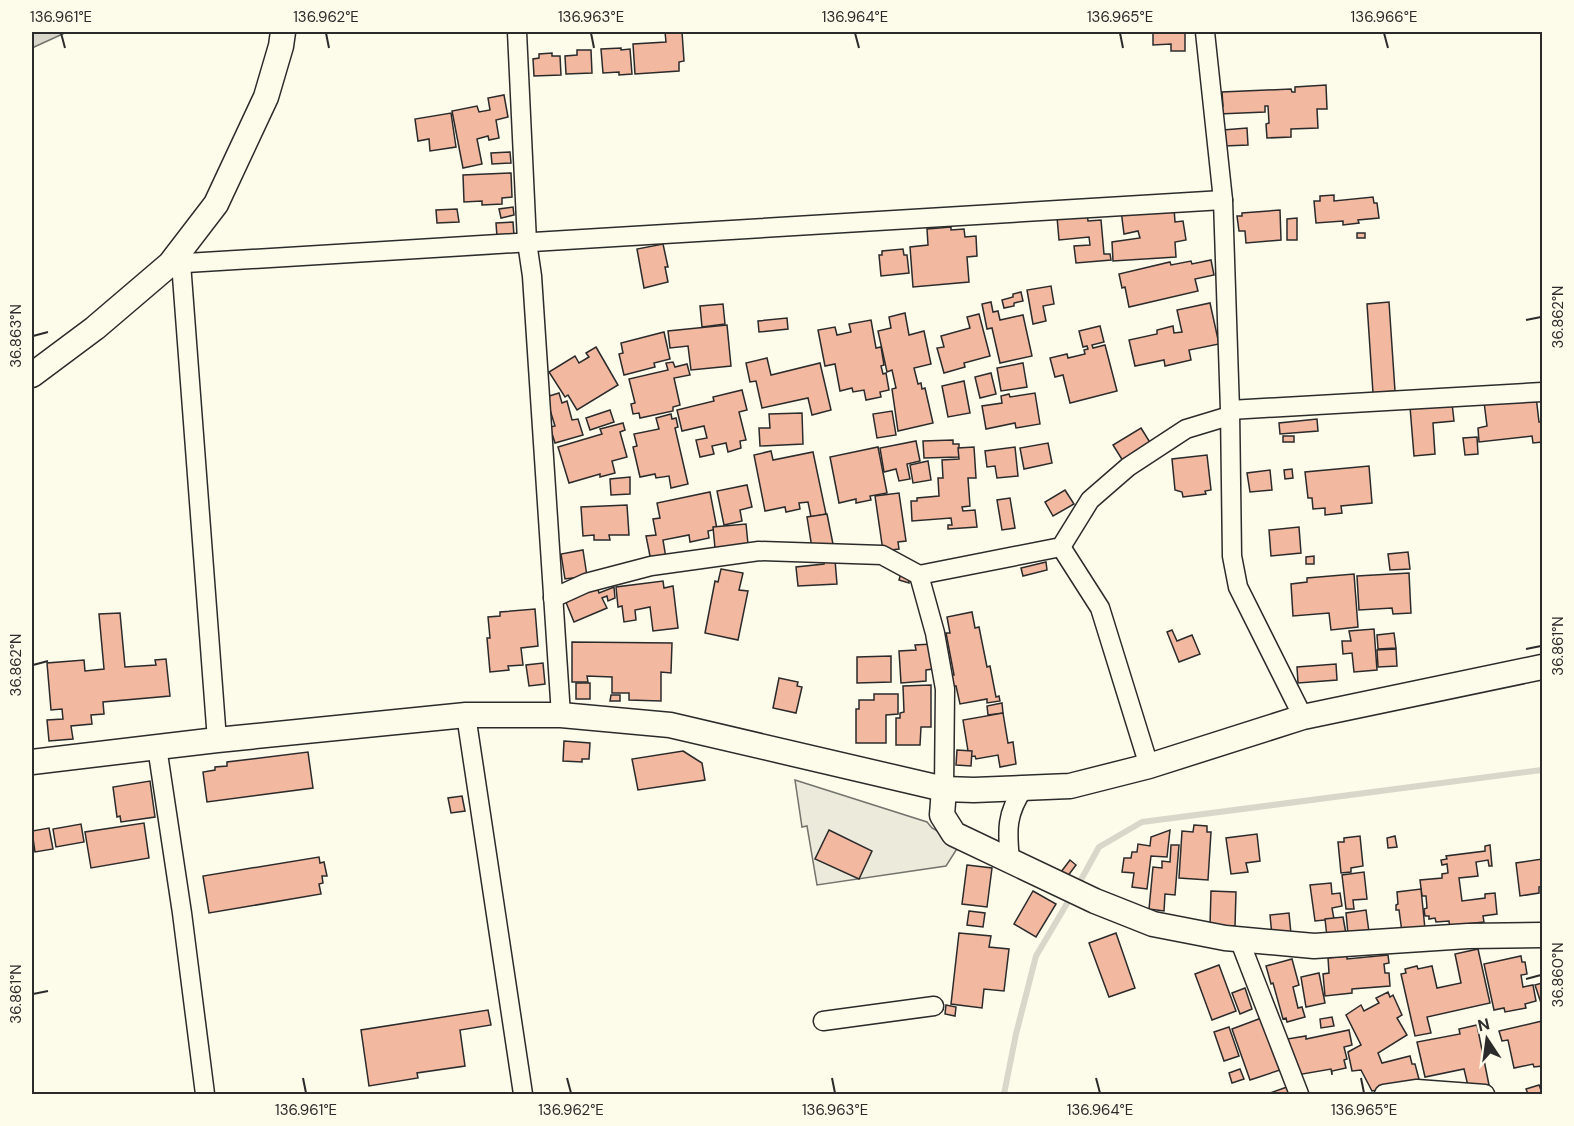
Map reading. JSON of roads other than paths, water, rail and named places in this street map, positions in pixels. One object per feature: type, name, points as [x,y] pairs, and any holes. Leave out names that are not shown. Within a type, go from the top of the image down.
[{"type":"street","points":[[32,375],[175,264],[216,204],[266,97],[283,32]]},
{"type":"street","points":[[517,32],[528,242],[561,715]]},
{"type":"street","points":[[1205,32],[1223,200],[1232,556],[1238,587],[1303,717]]},
{"type":"street","points":[[175,264],[1223,200]]},
{"type":"street","points":[[175,264],[217,740]]},
{"type":"street","points":[[553,598],[586,583],[651,566],[759,551],[882,555],[919,575],[1061,547],[1090,500],[1128,467],[1186,429],[1230,413],[1542,392]]},
{"type":"street","points":[[1061,547],[1100,608],[1149,765]]},
{"type":"street","points":[[919,575],[935,633],[945,689],[942,815],[954,834],[1095,901],[1153,924],[1239,939],[1314,946],[1468,936],[1542,935]]},
{"type":"street","points":[[32,762],[217,740],[466,715],[561,715],[670,725],[944,789],[1070,786],[1149,765],[1303,717],[1542,667]]},
{"type":"street","points":[[466,715],[523,1095]]},
{"type":"street","points":[[157,747],[206,1095]]},
{"type":"street","points":[[1010,861],[1008,827],[1015,801],[1024,788]]},
{"type":"street","points":[[1239,939],[1299,1095]]},
{"type":"street","points":[[823,1021],[934,1006]]},
{"type":"street","points":[[1384,1095],[1417,1089],[1485,1095]]},
{"type":"waterway","points":[[1077,887],[1099,847],[1142,822],[1542,770]]},
{"type":"waterway","points":[[1004,1094],[1016,1034],[1036,956],[1072,895]]}]
